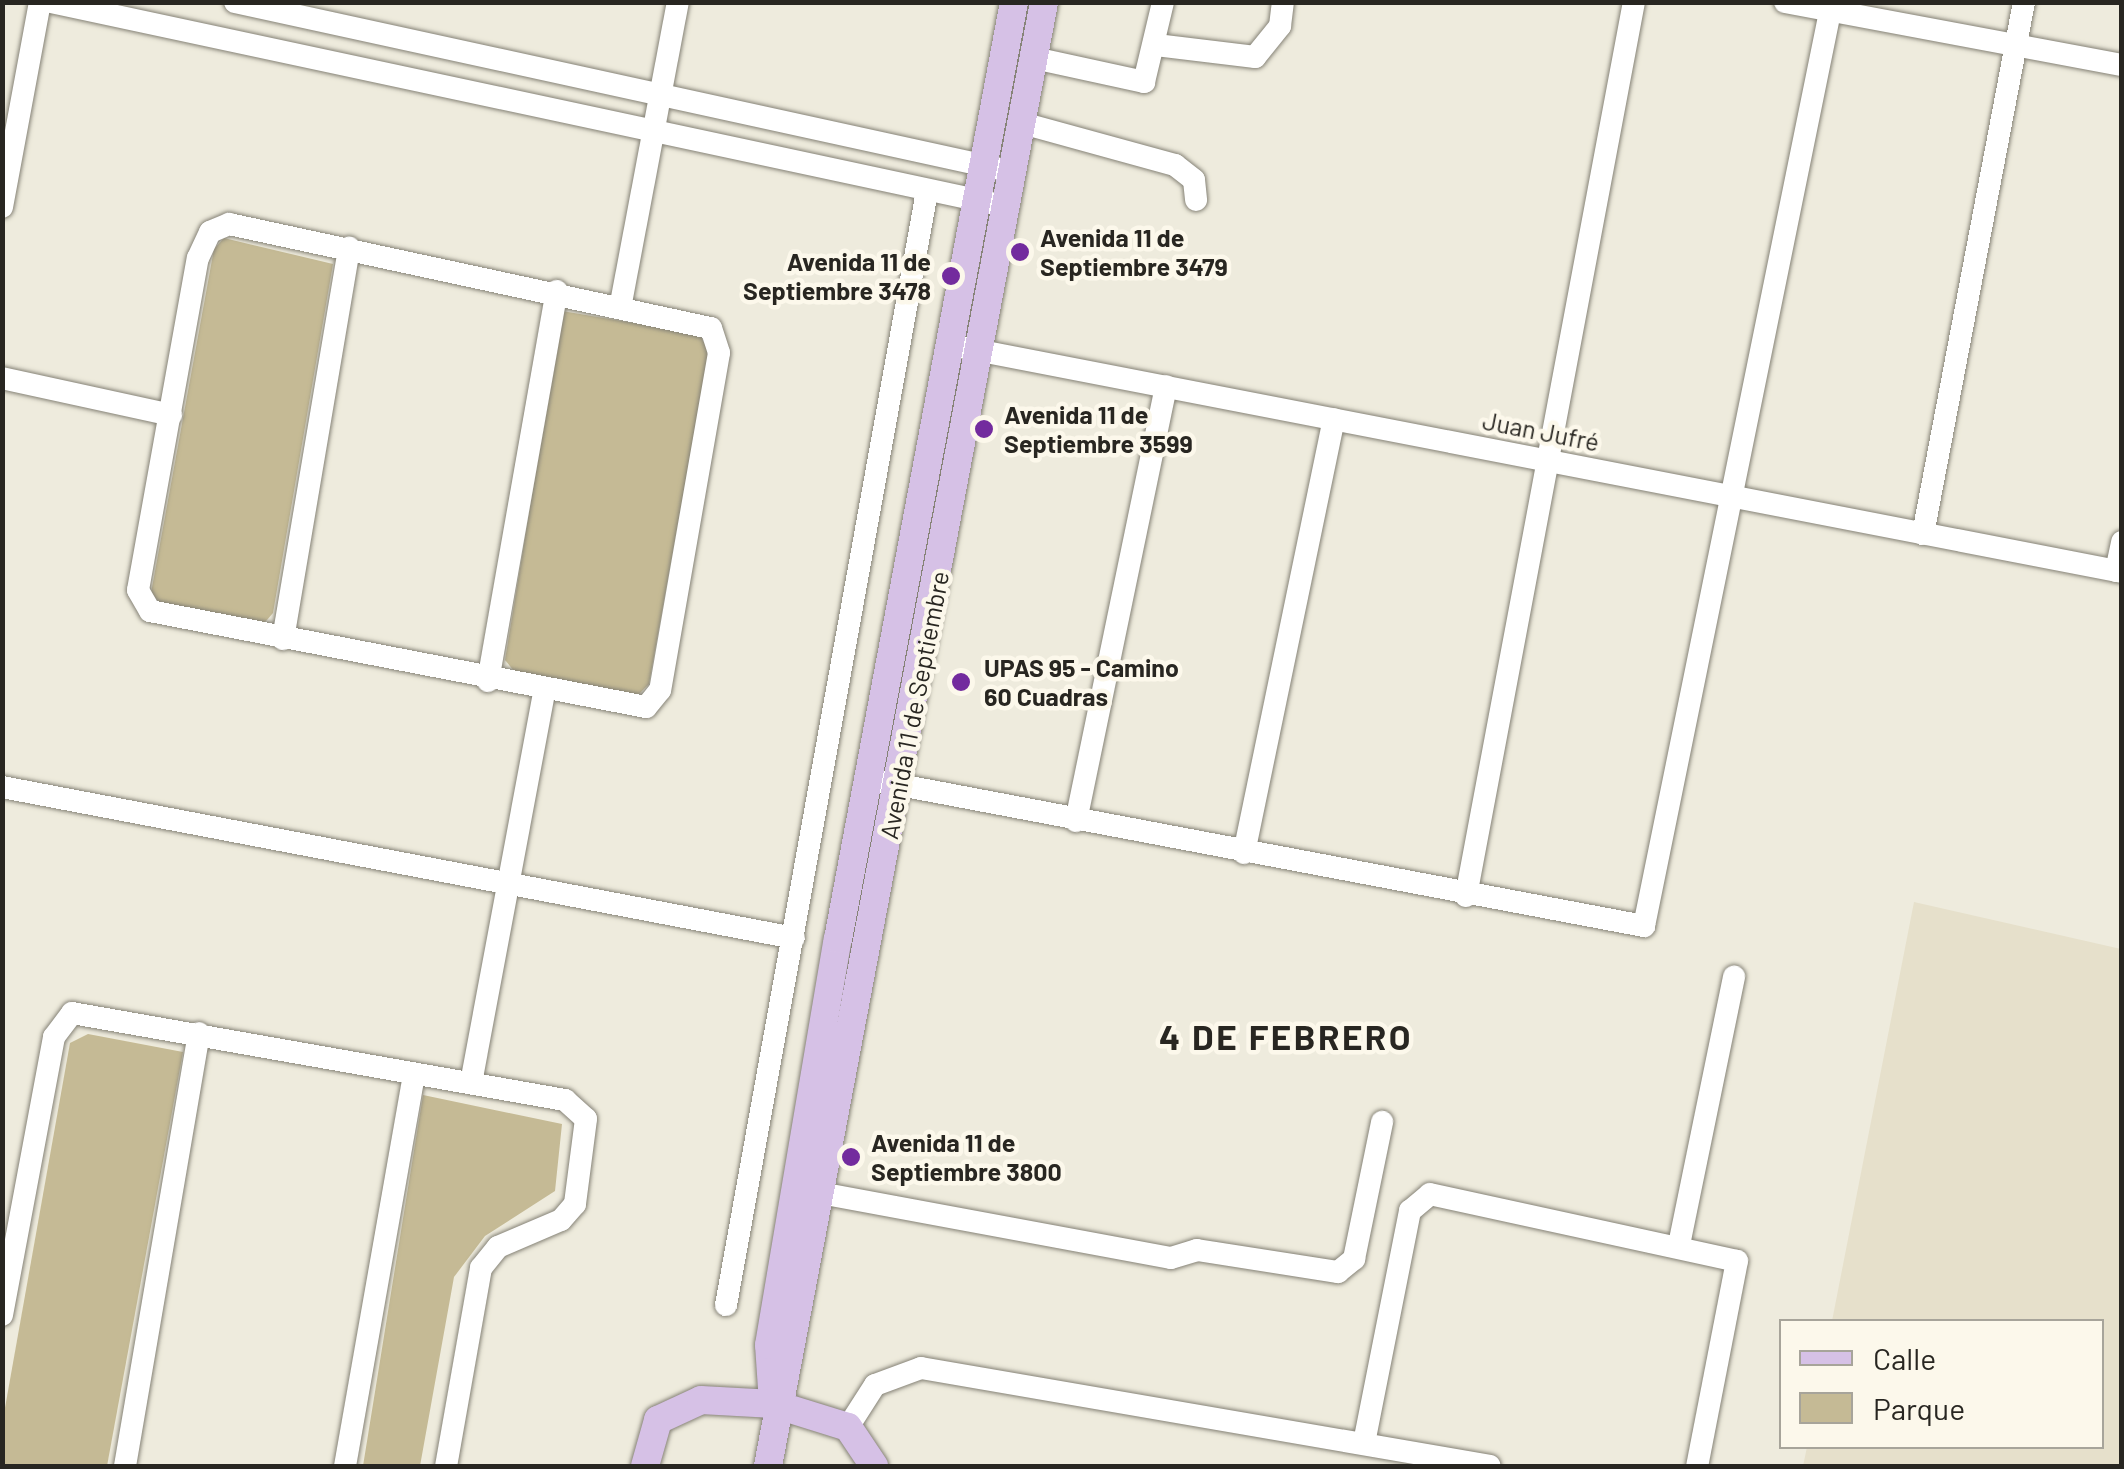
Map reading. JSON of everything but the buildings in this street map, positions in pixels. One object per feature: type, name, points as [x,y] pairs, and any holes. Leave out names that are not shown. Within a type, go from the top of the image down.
[{"type":"main road","name":"Avenida 11 de Septiembre","points":[[809,1191],[868,779],[1014,2]]},
{"type":"main road","name":"Avenida 11 de Septiembre","points":[[768,1466],[774,1404],[769,1345],[809,1191],[899,784],[1044,2]]},
{"type":"main road","points":[[646,1466],[658,1420],[679,1404],[774,1404],[848,1428],[874,1466]]},
{"type":"street","points":[[2,207],[40,2]]},
{"type":"street","points":[[51,2],[1007,206]]},
{"type":"street","points":[[235,2],[1014,172]]},
{"type":"street","points":[[621,303],[678,2]]},
{"type":"street","points":[[1034,58],[1144,82],[1156,45],[1163,2]]},
{"type":"street","points":[[1156,45],[1255,57],[1274,38],[1282,2]]},
{"type":"street","points":[[1466,896],[1551,461],[1634,2]]},
{"type":"street","points":[[1785,2],[1832,6],[2122,65]]},
{"type":"street","points":[[1923,534],[2024,2]]},
{"type":"street","points":[[868,779],[1466,896],[1644,926],[1736,497],[1832,6]]},
{"type":"street","points":[[1022,123],[1174,165],[1194,180],[1196,200]]},
{"type":"street","points":[[726,1306],[927,191]]},
{"type":"street","points":[[229,224],[621,303],[701,322],[718,340],[660,690],[631,709],[166,618],[141,601],[171,415],[210,232],[229,224]]},
{"type":"street","points":[[282,639],[349,248]]},
{"type":"street","points":[[488,682],[557,291]]},
{"type":"street","name":"Juan Jufré","points":[[950,344],[2119,572]]},
{"type":"street","points":[[2,378],[171,415]]},
{"type":"street","points":[[1076,821],[1166,386]]},
{"type":"street","points":[[1244,853],[1334,419]]},
{"type":"street","points":[[2119,572],[2122,542]]},
{"type":"street","points":[[471,1083],[544,694]]},
{"type":"street","points":[[2,788],[794,938]]},
{"type":"street","points":[[1678,1245],[1734,977]]},
{"type":"street","points":[[2,1315],[13,1198],[60,1022],[90,1011],[566,1100],[580,1107],[586,1129],[570,1213],[498,1247],[481,1268],[446,1466]]},
{"type":"street","points":[[125,1466],[200,1033]]},
{"type":"street","points":[[346,1466],[414,1074]]},
{"type":"street","points":[[809,1191],[1171,1258],[1197,1250],[1338,1272],[1354,1259],[1382,1122]]},
{"type":"street","points":[[1364,1443],[1416,1198],[1724,1254],[1740,1273],[1697,1466]]},
{"type":"street","points":[[848,1428],[875,1385],[921,1368],[1490,1466]]},
{"type":"shaded area","points":[[1914,902],[2121,949],[2121,1466],[1803,1466],[1807,1449],[2104,1449],[2104,1319],[1832,1319]]},
{"type":"green space","points":[[224,238],[333,264],[273,613],[260,628],[164,607],[151,593],[214,249]]},
{"type":"green space","points":[[562,311],[699,334],[709,351],[649,684],[636,697],[514,671],[505,660]]},
{"type":"green space","points":[[88,1034],[183,1052],[107,1466],[3,1466],[3,1419],[70,1043]]},
{"type":"green space","points":[[423,1095],[562,1124],[555,1191],[485,1236],[454,1277],[420,1466],[363,1466]]},
{"type":"place","name":"Avenida 11 de Septiembre 3479","points":[[1020,252]]},
{"type":"place","name":"Avenida 11 de Septiembre 3478","points":[[951,276]]},
{"type":"place","name":"Avenida 11 de Septiembre 3599","points":[[984,429]]},
{"type":"place","name":"UPAS 95 - Camino 60 Cuadras","points":[[961,682]]},
{"type":"place","name":"Avenida 11 de Septiembre 3800","points":[[851,1157]]},
{"type":"district","name":"4 DE FEBRERO","points":[[1286,1036]]}]
